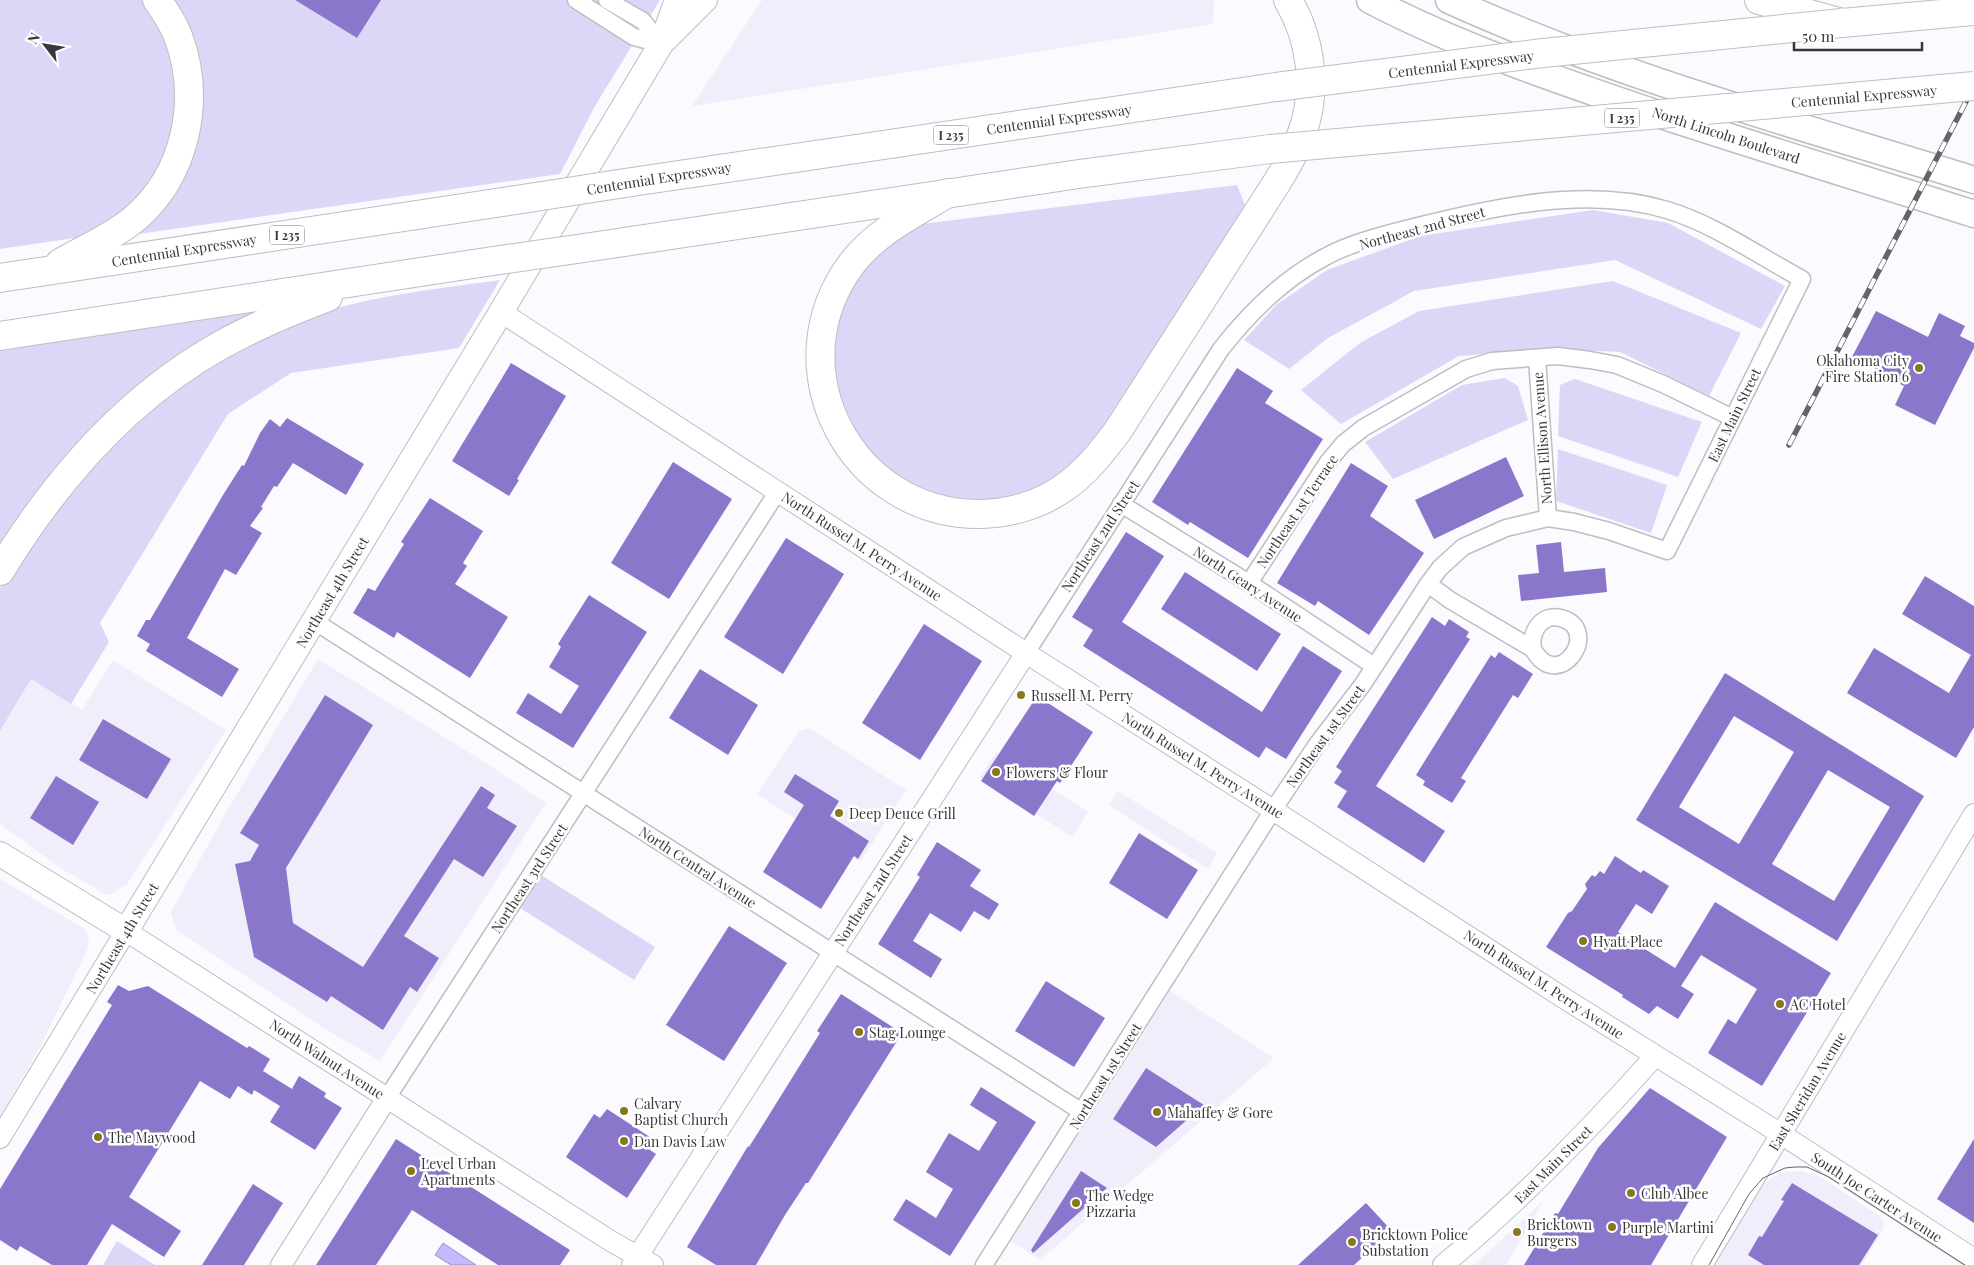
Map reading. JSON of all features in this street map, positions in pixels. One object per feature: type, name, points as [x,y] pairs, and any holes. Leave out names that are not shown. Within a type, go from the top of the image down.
[{"type":"highway","points":[[44,271],[132,221],[147,207],[164,185],[178,158],[189,111],[189,81],[185,56],[178,34],[157,0]]},
{"type":"highway","points":[[948,193],[887,231],[854,260],[832,296],[822,333],[821,379],[826,402],[834,422],[846,441],[860,461],[895,491],[918,503],[941,510],[966,514],[1007,512],[1029,506],[1061,490],[1094,461],[1117,432],[1274,188],[1290,160],[1302,132],[1308,111],[1311,70],[1304,33],[1288,0]]},
{"type":"highway","points":[[1759,0],[1842,23]]},
{"type":"highway","name":"Centennial Expressway","points":[[0,278],[1276,87],[1543,53],[1974,11]]},
{"type":"highway","name":"Centennial Expressway","points":[[0,336],[948,193],[1270,150],[1974,86]]},
{"type":"highway","points":[[0,571],[36,514],[80,459],[111,427],[163,383],[206,354],[256,327],[327,297],[381,278]]},
{"type":"main road","name":"Northeast 4th Street","points":[[126,931],[661,44],[677,0]]},
{"type":"main road","name":"Northeast 4th Street","points":[[661,44],[705,0]]},
{"type":"main road","name":"North Lincoln Boulevard","points":[[1370,0],[1475,47],[1566,83],[1782,154],[1974,214]]},
{"type":"main road","points":[[1450,0],[1503,24],[1641,77],[1974,180]]},
{"type":"main road","name":"North Walnut Avenue","points":[[0,854],[126,931]]},
{"type":"street","points":[[576,0],[634,37],[661,44]]},
{"type":"street","points":[[606,0],[643,22],[661,44]]},
{"type":"street","name":"Northeast 2nd Street","points":[[641,1262],[832,952],[1221,349],[1251,313],[1278,287],[1326,256],[1380,236],[1476,211],[1577,199],[1616,200],[1667,210],[1703,225],[1802,279]]},
{"type":"street","name":"East Main Street","points":[[1667,551],[1802,279]]},
{"type":"street","name":"North Russel M. Perry Avenue","points":[[501,312],[1026,653],[1655,1056],[1781,1134]]},
{"type":"street","name":"Northeast 1st Terrace","points":[[1249,583],[1328,462],[1343,444],[1363,428],[1466,369],[1492,361],[1558,356],[1590,360],[1617,365],[1663,384],[1733,418]]},
{"type":"street","name":"North Ellison Avenue","points":[[1537,358],[1548,518]]},
{"type":"street","name":"Northeast 3rd Street","points":[[280,1265],[778,491]]},
{"type":"street","name":"North Geary Avenue","points":[[1121,504],[1249,583],[1374,666]]},
{"type":"street","name":"Northeast 1st Street","points":[[984,1265],[1273,810],[1318,743],[1352,699],[1440,568],[1463,547],[1506,528],[1548,518],[1574,522],[1609,531],[1667,551]]},
{"type":"street","points":[[1428,584],[1450,600],[1532,649]]},
{"type":"street","name":"North Central Avenue","points":[[314,621],[1082,1112]]},
{"type":"street","name":"East Sheridan Avenue","points":[[1702,1265],[1974,814]]},
{"type":"street","name":"North Walnut Avenue","points":[[126,931],[641,1262]]},
{"type":"street","name":"Northeast 4th Street","points":[[0,1138],[126,931]]},
{"type":"street","name":"East Main Street","points":[[1443,1265],[1506,1212],[1601,1117],[1655,1056]]},
{"type":"street","name":"South Joe Carter Avenue","points":[[1781,1134],[1974,1260]]},
{"type":"shaded area","points":[[0,0],[147,0],[161,21],[182,92],[160,176],[101,234],[0,249]]},
{"type":"shaded area","points":[[168,0],[295,0],[357,38],[380,0],[660,0],[595,106],[560,174],[131,235],[188,158]]},
{"type":"shaded area","points":[[762,0],[1214,0],[1213,24],[692,106]]},
{"type":"shaded area","points":[[1237,185],[1247,210],[1107,428],[1065,477],[1017,500],[960,504],[907,487],[852,436],[830,362],[846,292],[883,245],[922,224]]},
{"type":"shaded area","points":[[1593,210],[1668,223],[1785,286],[1761,329],[1615,260],[1414,291],[1328,338],[1289,369],[1244,340],[1276,305],[1327,270],[1420,236]]},
{"type":"shaded area","points":[[500,280],[459,348],[291,373],[228,414],[100,623],[109,642],[71,704],[31,679],[0,731],[0,588],[35,531],[80,471],[189,373],[315,315],[360,302]]},
{"type":"shaded area","points":[[1613,281],[1741,333],[1709,396],[1620,352],[1548,349],[1459,356],[1341,424],[1301,390],[1360,343],[1419,311]]},
{"type":"shaded area","points":[[270,310],[217,339],[0,557],[0,350]]},
{"type":"shaded area","points":[[1505,378],[1518,386],[1528,420],[1393,479],[1365,442],[1462,385]]},
{"type":"shaded area","points":[[1575,379],[1702,422],[1678,477],[1558,436],[1560,385]]},
{"type":"shaded area","points":[[1558,449],[1667,485],[1651,533],[1556,501]]},
{"type":"shaded area","points":[[318,659],[486,763],[546,803],[380,1061],[322,1027],[176,930],[171,912],[228,809]]},
{"type":"shaded area","points":[[113,660],[226,730],[127,884],[111,894],[105,894],[62,869],[0,824],[0,731],[31,679],[82,710]]},
{"type":"shaded area","name":"Deep Deuce Grill","points":[[809,728],[906,790],[861,861],[757,794],[799,731]]},
{"type":"shaded area","points":[[996,752],[1088,812],[1072,837],[980,777]]},
{"type":"shaded area","points":[[1118,791],[1217,853],[1208,869],[1109,805]]},
{"type":"shaded area","points":[[541,875],[655,947],[634,980],[520,908]]},
{"type":"shaded area","points":[[0,879],[81,927],[86,931],[89,942],[88,948],[39,1049],[0,1116]]},
{"type":"shaded area","points":[[1170,991],[1274,1058],[1040,1260],[1011,1241]]},
{"type":"shaded area","points":[[1799,1171],[1819,1176],[1881,1217],[1884,1228],[1862,1265],[1714,1265],[1758,1190],[1773,1177],[1782,1173]]},
{"type":"shaded area","name":"Bricktown Burgers","points":[[1544,1200],[1506,1265],[1474,1265]]},
{"type":"shaded area","points":[[117,1241],[155,1265],[103,1265]]},
{"type":"shaded area","points":[[443,1243],[476,1265],[451,1265],[435,1255]]},
{"type":"building","points":[[295,0],[381,0],[357,38]]},
{"type":"building","name":"Oklahoma City Fire Station 6","points":[[1876,311],[1928,337],[1939,313],[1965,326],[1960,336],[1974,343],[1974,348],[1935,425],[1895,405],[1904,386],[1900,384],[1901,382],[1852,357]]},
{"type":"building","points":[[511,363],[566,396],[509,496],[452,461]]},
{"type":"building","points":[[1237,368],[1273,391],[1265,403],[1323,439],[1248,558],[1190,522],[1188,525],[1152,502]]},
{"type":"building","points":[[287,418],[364,464],[346,495],[293,463],[277,487],[274,486],[261,507],[263,508],[250,526],[262,533],[236,575],[225,569],[187,638],[239,669],[222,697],[146,651],[150,644],[137,636],[146,620],[150,620],[223,495],[242,465],[244,466],[260,433],[270,419],[280,427]]},
{"type":"building","points":[[1506,457],[1524,496],[1434,539],[1415,500]]},
{"type":"building","points":[[673,462],[732,499],[669,599],[611,563]]},
{"type":"building","points":[[1351,463],[1388,486],[1370,516],[1424,553],[1369,635],[1318,601],[1315,606],[1277,583]]},
{"type":"building","points":[[430,498],[483,531],[463,563],[467,566],[455,584],[508,617],[470,678],[397,632],[394,638],[353,613],[368,588],[375,591],[404,544],[401,542]]},
{"type":"building","points":[[1126,532],[1164,556],[1122,622],[1262,712],[1303,646],[1342,671],[1286,759],[1266,747],[1259,758],[1083,646],[1093,630],[1072,617]]},
{"type":"building","points":[[786,538],[844,574],[783,674],[724,637]]},
{"type":"building","points":[[1561,542],[1564,572],[1605,568],[1607,592],[1521,601],[1518,575],[1539,573],[1536,545]]},
{"type":"building","points":[[1185,572],[1281,634],[1257,671],[1161,609]]},
{"type":"building","points":[[1925,576],[1974,606],[1974,727],[1956,758],[1847,693],[1874,648],[1949,693],[1971,655],[1902,614]]},
{"type":"building","points":[[589,595],[647,632],[573,748],[516,713],[528,693],[561,714],[579,686],[549,667],[561,647],[558,644]]},
{"type":"building","points":[[1432,617],[1445,626],[1449,619],[1469,632],[1466,637],[1470,639],[1376,786],[1445,831],[1424,863],[1337,807],[1347,791],[1334,783],[1342,771],[1336,767]]},
{"type":"building","points":[[924,624],[982,661],[920,760],[862,723]]},
{"type":"building","points":[[1499,652],[1533,674],[1518,698],[1513,695],[1461,778],[1466,781],[1452,803],[1423,785],[1425,781],[1416,775],[1491,655],[1495,658]]},
{"type":"building","points":[[700,669],[758,705],[728,755],[669,718]]},
{"type":"building","points":[[1725,673],[1924,796],[1837,941],[1636,820]],"holes":[[[1734,716],[1794,752],[1739,844],[1679,807]],[[1828,770],[1890,807],[1834,901],[1772,864]]]},
{"type":"building","points":[[325,695],[373,725],[286,868],[293,923],[363,967],[481,786],[495,795],[487,808],[517,826],[483,877],[454,859],[404,936],[439,958],[417,992],[410,987],[383,1030],[331,996],[327,1002],[254,957],[235,864],[250,861],[259,845],[240,833]]},
{"type":"building","points":[[1037,696],[1093,732],[1060,783],[1057,781],[1034,816],[981,781]]},
{"type":"building","points":[[103,719],[171,759],[147,799],[79,760]]},
{"type":"building","points":[[795,774],[839,801],[830,816],[869,841],[858,859],[854,856],[821,909],[763,872],[804,805],[784,792]]},
{"type":"building","points":[[56,776],[99,802],[73,845],[30,818]]},
{"type":"building","points":[[1139,833],[1198,870],[1167,919],[1109,883]]},
{"type":"building","points":[[937,842],[981,870],[970,886],[999,904],[989,920],[974,911],[961,932],[930,913],[913,941],[942,959],[931,978],[878,944],[920,877],[917,875]]},
{"type":"building","points":[[1615,856],[1641,873],[1643,870],[1669,886],[1652,914],[1636,904],[1618,932],[1675,968],[1715,902],[1831,973],[1762,1086],[1708,1053],[1728,1019],[1736,1024],[1757,989],[1701,955],[1681,986],[1694,994],[1678,1019],[1657,1006],[1649,1014],[1622,997],[1623,995],[1546,947],[1568,913],[1572,911],[1587,889],[1585,884],[1592,875],[1595,877],[1600,871],[1604,874]]},
{"type":"building","points":[[729,926],[787,963],[724,1061],[666,1025]]},
{"type":"building","points":[[1046,981],[1105,1018],[1074,1067],[1015,1031]]},
{"type":"building","name":"The Maywood","points":[[118,985],[129,991],[148,986],[247,1048],[249,1046],[270,1059],[263,1071],[292,1089],[299,1076],[326,1093],[324,1097],[342,1108],[315,1150],[270,1122],[280,1106],[254,1090],[252,1095],[238,1086],[230,1099],[200,1081],[129,1197],[181,1231],[164,1257],[112,1224],[87,1265],[52,1265],[20,1246],[17,1251],[0,1240],[0,1189],[112,1005],[107,1002]]},
{"type":"building","points":[[841,994],[902,1033],[808,1183],[806,1183],[785,1215],[756,1265],[716,1265],[687,1247],[748,1146],[820,1033],[817,1031]]},
{"type":"building","name":"Mahaffey & Gore","points":[[1146,1068],[1204,1105],[1156,1147],[1113,1119]]},
{"type":"building","points":[[981,1087],[1036,1122],[950,1256],[893,1220],[906,1199],[936,1218],[953,1189],[926,1172],[949,1133],[979,1151],[997,1122],[970,1105]]},
{"type":"building","points":[[1650,1088],[1727,1137],[1651,1265],[1524,1265],[1555,1213],[1558,1214],[1598,1148]]},
{"type":"building","points":[[607,1109],[656,1141],[650,1150],[656,1154],[627,1198],[566,1157],[594,1114],[600,1118]]},
{"type":"building","name":"Level Urban Apartments","points":[[396,1139],[570,1250],[560,1265],[498,1265],[412,1210],[376,1265],[316,1265]]},
{"type":"building","points":[[1974,1139],[1974,1223],[1937,1199]]},
{"type":"building","name":"The Wedge Pizzaria","points":[[1081,1171],[1107,1188],[1033,1253],[1031,1250]]},
{"type":"building","points":[[1792,1183],[1878,1235],[1859,1265],[1764,1265],[1748,1255],[1759,1236],[1762,1237],[1784,1201],[1781,1200]]},
{"type":"building","points":[[253,1184],[283,1203],[244,1265],[202,1265]]},
{"type":"building","points":[[1366,1203],[1392,1231],[1354,1265],[1298,1265]]},
{"type":"tram line","points":[[1709,1265],[1749,1194],[1763,1178],[1785,1168],[1795,1167],[1807,1167],[1829,1177],[1965,1265]]},
{"type":"railway","points":[[1789,445],[1974,86]]},
{"type":"place","name":"Oklahoma City Fire Station 6","points":[[1919,368]]},
{"type":"place","name":"Russell M. Perry","points":[[1021,695]]},
{"type":"place","name":"Flowers & Flour","points":[[996,772]]},
{"type":"place","name":"Deep Deuce Grill","points":[[839,813]]},
{"type":"place","name":"Hyatt Place","points":[[1583,941]]},
{"type":"place","name":"AC Hotel","points":[[1780,1004]]},
{"type":"place","name":"Stag Lounge","points":[[859,1032]]},
{"type":"place","name":"Calvary Baptist Church","points":[[624,1111]]},
{"type":"place","name":"Mahaffey & Gore","points":[[1157,1112]]},
{"type":"place","name":"The Maywood","points":[[98,1137]]},
{"type":"place","name":"Dan Davis Law","points":[[624,1141]]},
{"type":"place","name":"Level Urban Apartments","points":[[411,1171]]},
{"type":"place","name":"Club Albee","points":[[1631,1193]]},
{"type":"place","name":"The Wedge Pizzaria","points":[[1076,1203]]},
{"type":"place","name":"Purple Martini","points":[[1612,1227]]},
{"type":"place","name":"Bricktown Burgers","points":[[1517,1232]]},
{"type":"place","name":"Bricktown Police Substation","points":[[1352,1242]]}]
